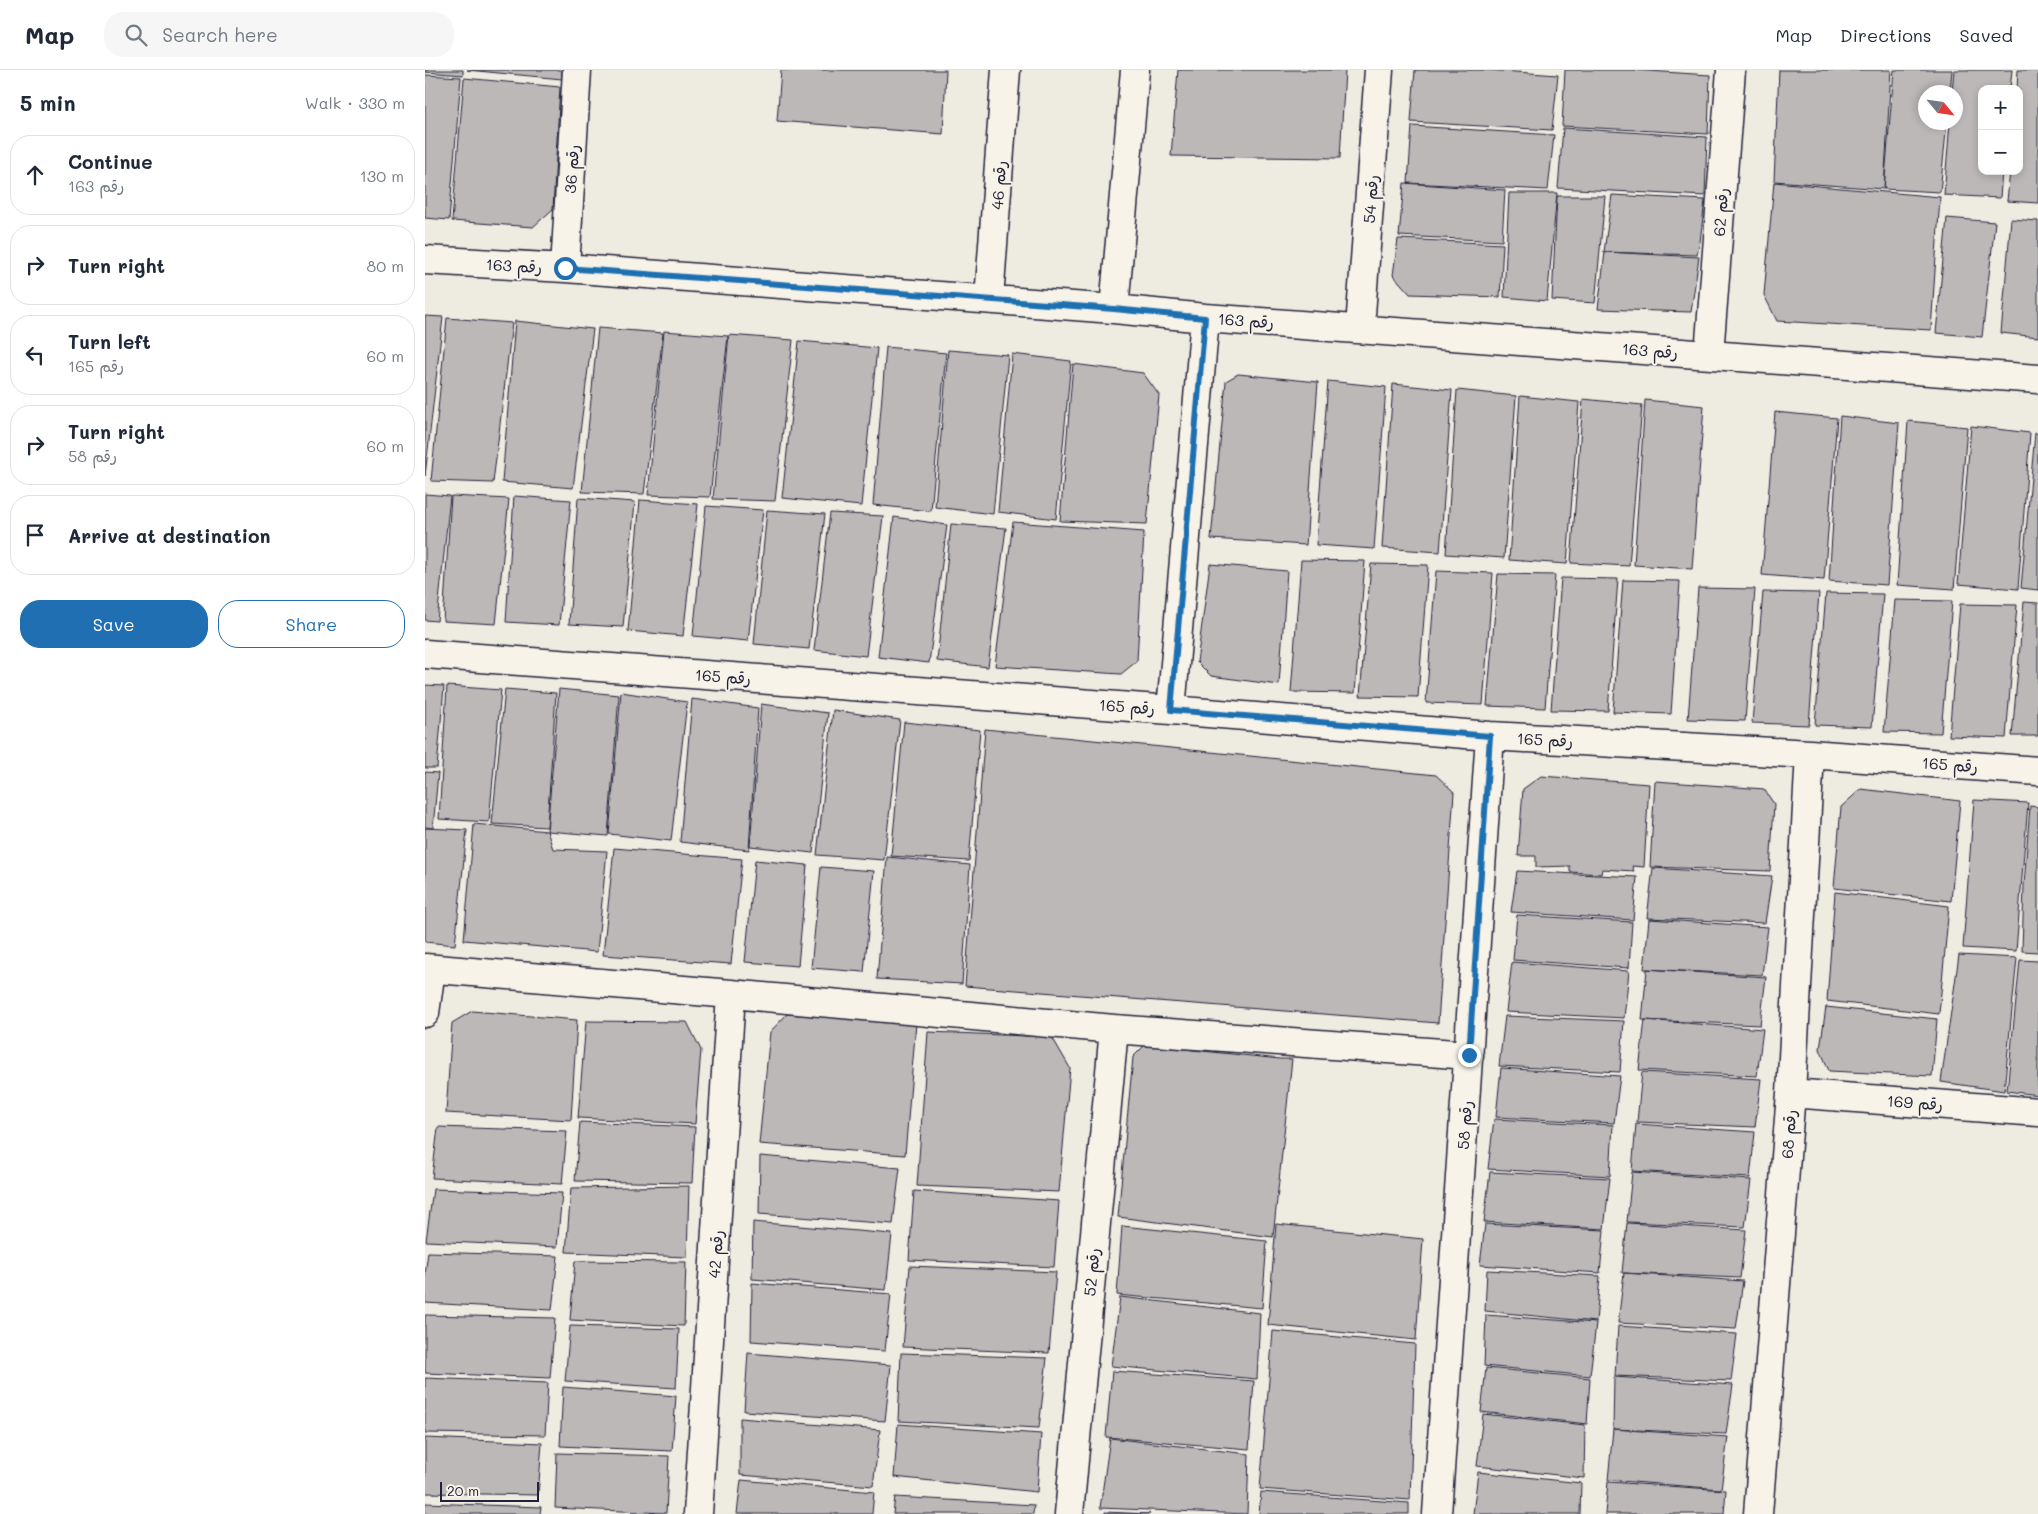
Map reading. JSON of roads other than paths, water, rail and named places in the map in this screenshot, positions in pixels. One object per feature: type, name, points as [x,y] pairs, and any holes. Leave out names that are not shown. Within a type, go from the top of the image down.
[{"type":"street","name":"رقم 36","points":[[565,268],[577,70]]},
{"type":"street","name":"رقم 46","points":[[989,300],[1007,70]]},
{"type":"street","points":[[1114,309],[1135,70]]},
{"type":"street","name":"رقم 54","points":[[1360,328],[1379,70]]},
{"type":"street","name":"رقم 62","points":[[1709,354],[1731,70]]},
{"type":"street","name":"رقم 163","points":[[425,260],[565,268],[1114,309],[1205,318],[2038,379]]},
{"type":"street","points":[[1171,710],[1205,318]]},
{"type":"street","name":"رقم 165","points":[[425,654],[1490,736],[1810,754],[2038,771]]},
{"type":"street","name":"رقم 58","points":[[1437,1514],[1490,736]]},
{"type":"street","name":"رقم 68","points":[[1758,1514],[1791,1092],[1810,754]]},
{"type":"street","points":[[425,1013],[428,969],[731,994],[1113,1029],[1469,1055]]},
{"type":"street","name":"رقم 42","points":[[698,1514],[731,994]]},
{"type":"street","name":"رقم 52","points":[[1069,1514],[1113,1029]]},
{"type":"street","name":"رقم 169","points":[[1791,1092],[2038,1112]]}]
